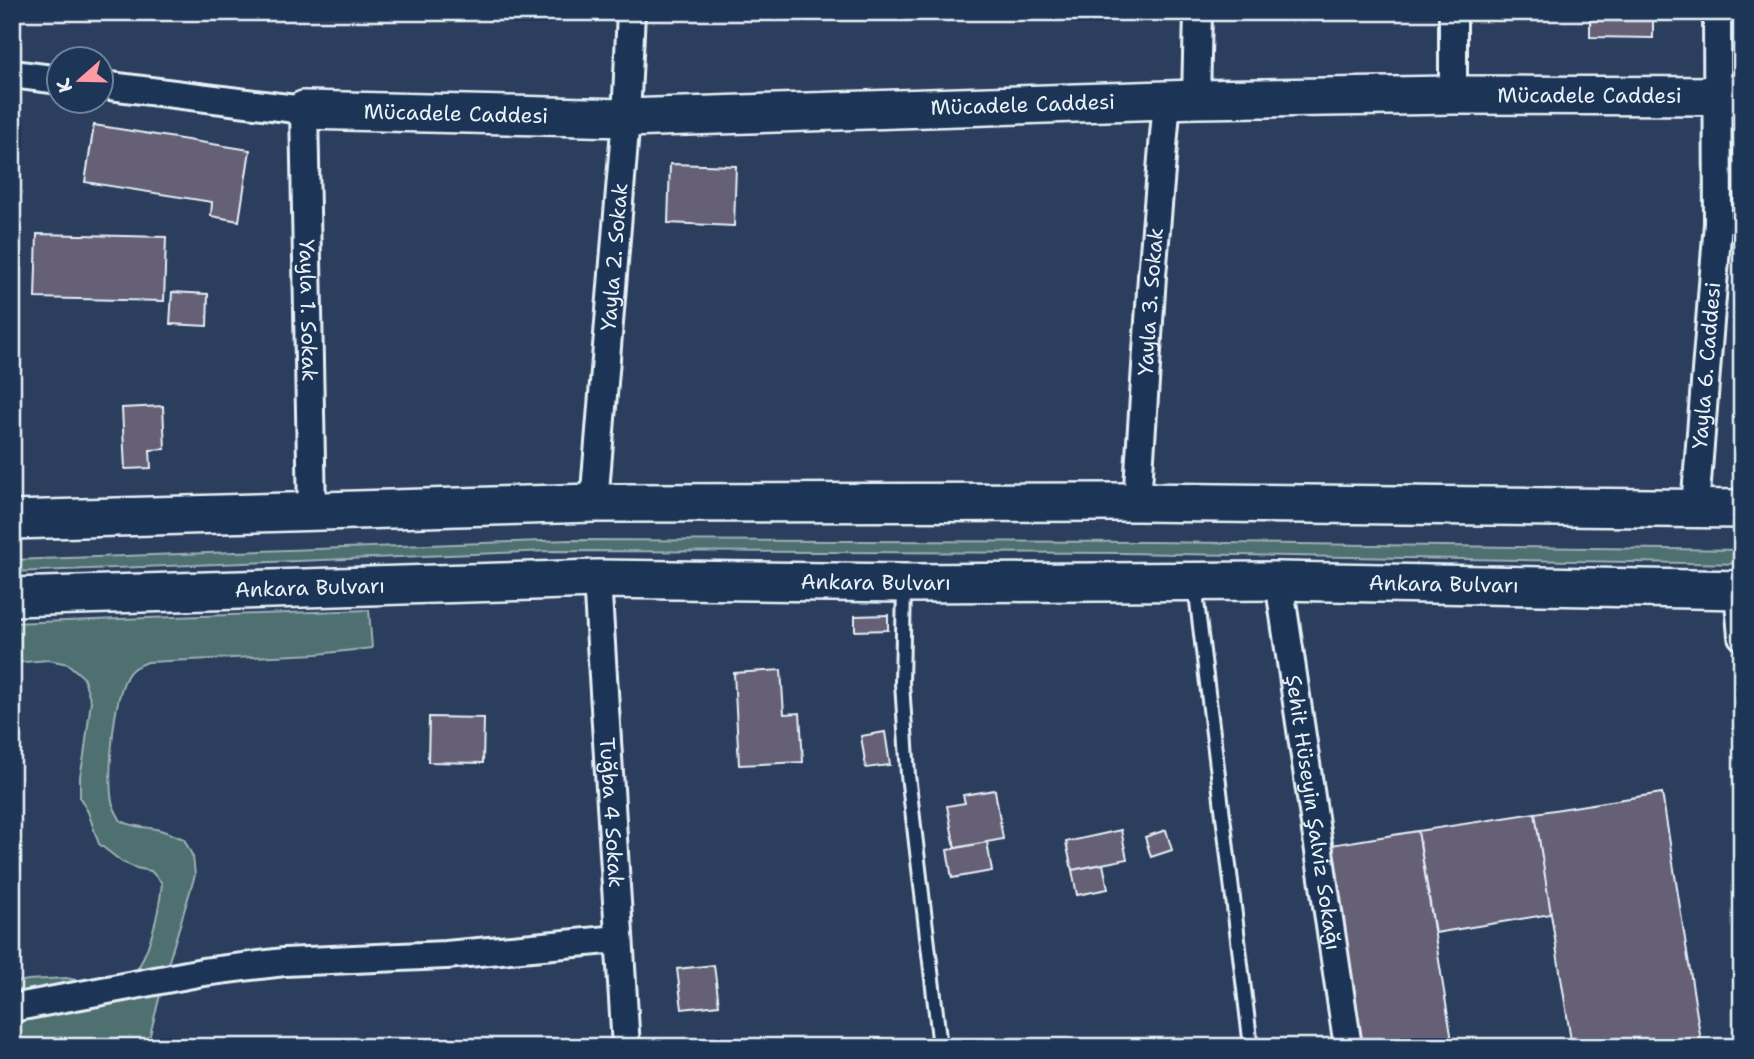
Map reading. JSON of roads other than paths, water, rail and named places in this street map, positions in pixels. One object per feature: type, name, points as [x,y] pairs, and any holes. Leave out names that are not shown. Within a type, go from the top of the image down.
[{"type":"main road","name":"Mücadele Caddesi","points":[[304,110],[626,118],[1182,99],[1453,95],[1730,96]]},
{"type":"main road","points":[[12,520],[594,503],[1137,502],[1742,509]]},
{"type":"main road","name":"Ankara Bulvarı","points":[[12,597],[597,579],[904,583],[1279,581],[1740,590]]},
{"type":"street","name":"Yayla 2. Sokak","points":[[594,503],[626,118],[631,12]]},
{"type":"street","name":"Yayla 3. Sokak","points":[[1137,502],[1152,276],[1198,12]]},
{"type":"street","points":[[1453,12],[1453,95]]},
{"type":"street","name":"Yayla 6. Caddesi","points":[[1695,508],[1730,96],[1717,12]]},
{"type":"street","points":[[12,74],[46,78]]},
{"type":"street","points":[[116,87],[304,110]]},
{"type":"street","name":"Yayla 1. Sokak","points":[[304,110],[312,511]]},
{"type":"street","name":"Tuğba 4 Sokak","points":[[597,579],[626,1047]]},
{"type":"street","name":"Şehit Hüseyin Şalviz Sokağı","points":[[1279,581],[1348,1047]]},
{"type":"street","points":[[1740,590],[1742,636]]},
{"type":"street","points":[[12,1008],[203,972],[284,962],[446,955],[619,939]]},
{"type":"lane","points":[[1194,581],[1251,1047]]},
{"type":"lane","points":[[904,583],[902,683],[908,775],[940,1047]]}]
